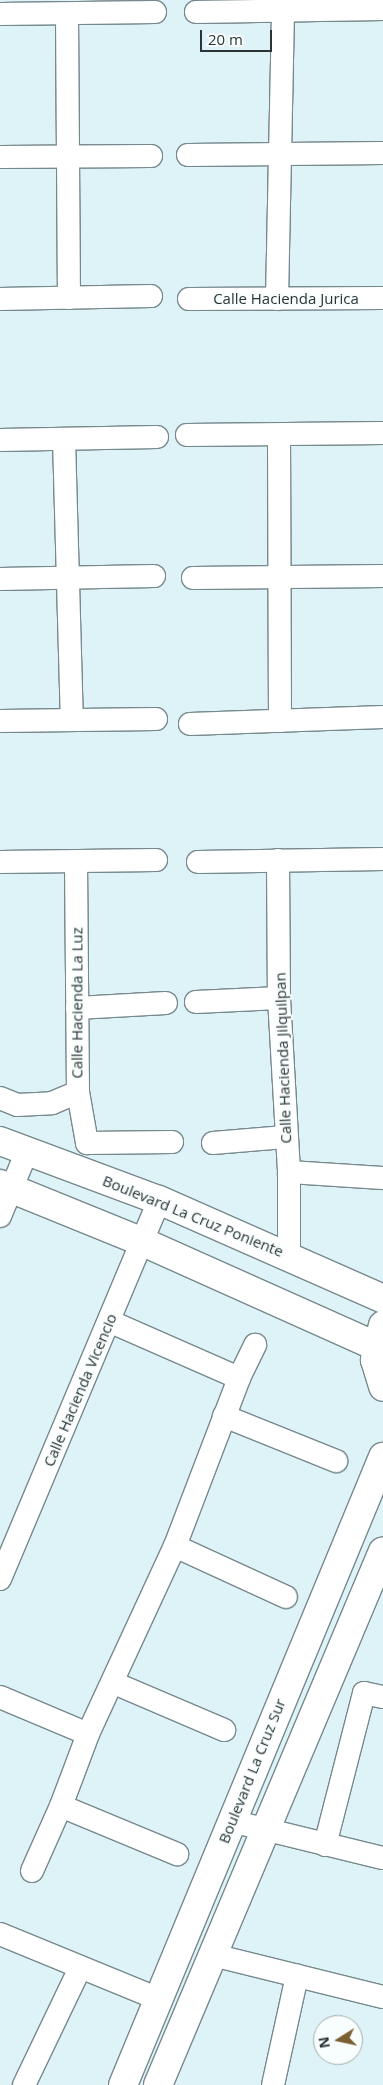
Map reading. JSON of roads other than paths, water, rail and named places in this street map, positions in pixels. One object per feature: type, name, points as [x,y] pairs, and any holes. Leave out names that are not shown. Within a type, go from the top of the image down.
[{"type":"street","points":[[196,12],[383,9]]},
{"type":"street","points":[[277,299],[278,154],[283,10]]},
{"type":"street","points":[[0,14],[155,12]]},
{"type":"street","points":[[67,14],[69,298]]},
{"type":"street","points":[[188,155],[383,153]]},
{"type":"street","points":[[0,157],[151,156]]},
{"type":"street","points":[[0,299],[151,296]]},
{"type":"street","name":"Calle Hacienda Jurica","points":[[188,299],[383,298]]},
{"type":"street","points":[[187,435],[383,433]]},
{"type":"street","points":[[280,434],[280,721]]},
{"type":"street","points":[[0,440],[157,436]]},
{"type":"street","points":[[64,439],[72,720]]},
{"type":"street","points":[[0,579],[154,576]]},
{"type":"street","points":[[193,578],[383,576]]},
{"type":"street","points":[[190,724],[383,718]]},
{"type":"street","points":[[0,721],[156,719]]},
{"type":"street","points":[[198,862],[383,859]]},
{"type":"street","points":[[0,862],[156,860]]},
{"type":"street","name":"Calle Hacienda Jilquilpan","points":[[278,860],[279,998],[285,1137],[289,1172],[289,1256]]},
{"type":"street","name":"Calle Hacienda La Luz","points":[[76,862],[78,1092],[87,1143],[172,1142]]},
{"type":"street","points":[[196,1002],[279,998]]},
{"type":"street","points":[[77,1008],[166,1003]]},
{"type":"street","points":[[0,1098],[17,1105],[52,1103],[78,1092]]},
{"type":"street","points":[[213,1143],[285,1137]]},
{"type":"street","name":"Boulevard La Cruz Poniente","points":[[0,1140],[159,1200],[383,1299]]},
{"type":"street","points":[[0,1216],[5,1186],[27,1151]]},
{"type":"street","points":[[289,1172],[383,1178]]},
{"type":"street","points":[[5,1186],[380,1336],[375,1360],[383,1387]]},
{"type":"street","name":"Calle Hacienda Vicencio","points":[[0,1579],[159,1200]]},
{"type":"street","points":[[109,1321],[239,1378]]},
{"type":"street","points":[[32,1871],[62,1806],[88,1734],[114,1682],[175,1546],[239,1378],[255,1345]]},
{"type":"street","points":[[224,1416],[336,1462]]},
{"type":"street","name":"Boulevard La Cruz Sur","points":[[123,2085],[161,2000],[231,1821],[383,1457]]},
{"type":"street","points":[[175,1546],[286,1597]]},
{"type":"street","points":[[158,2085],[383,1551]]},
{"type":"street","points":[[114,1682],[224,1730]]},
{"type":"street","points":[[324,1845],[364,1693],[383,1698]]},
{"type":"street","points":[[0,1697],[88,1734]]},
{"type":"street","points":[[62,1806],[177,1854]]},
{"type":"street","points":[[231,1821],[383,1858]]},
{"type":"street","points":[[0,1934],[161,2000]]},
{"type":"street","points":[[213,1956],[383,1997]]},
{"type":"street","points":[[24,2085],[80,1968]]},
{"type":"street","points":[[273,2085],[297,1976]]}]
